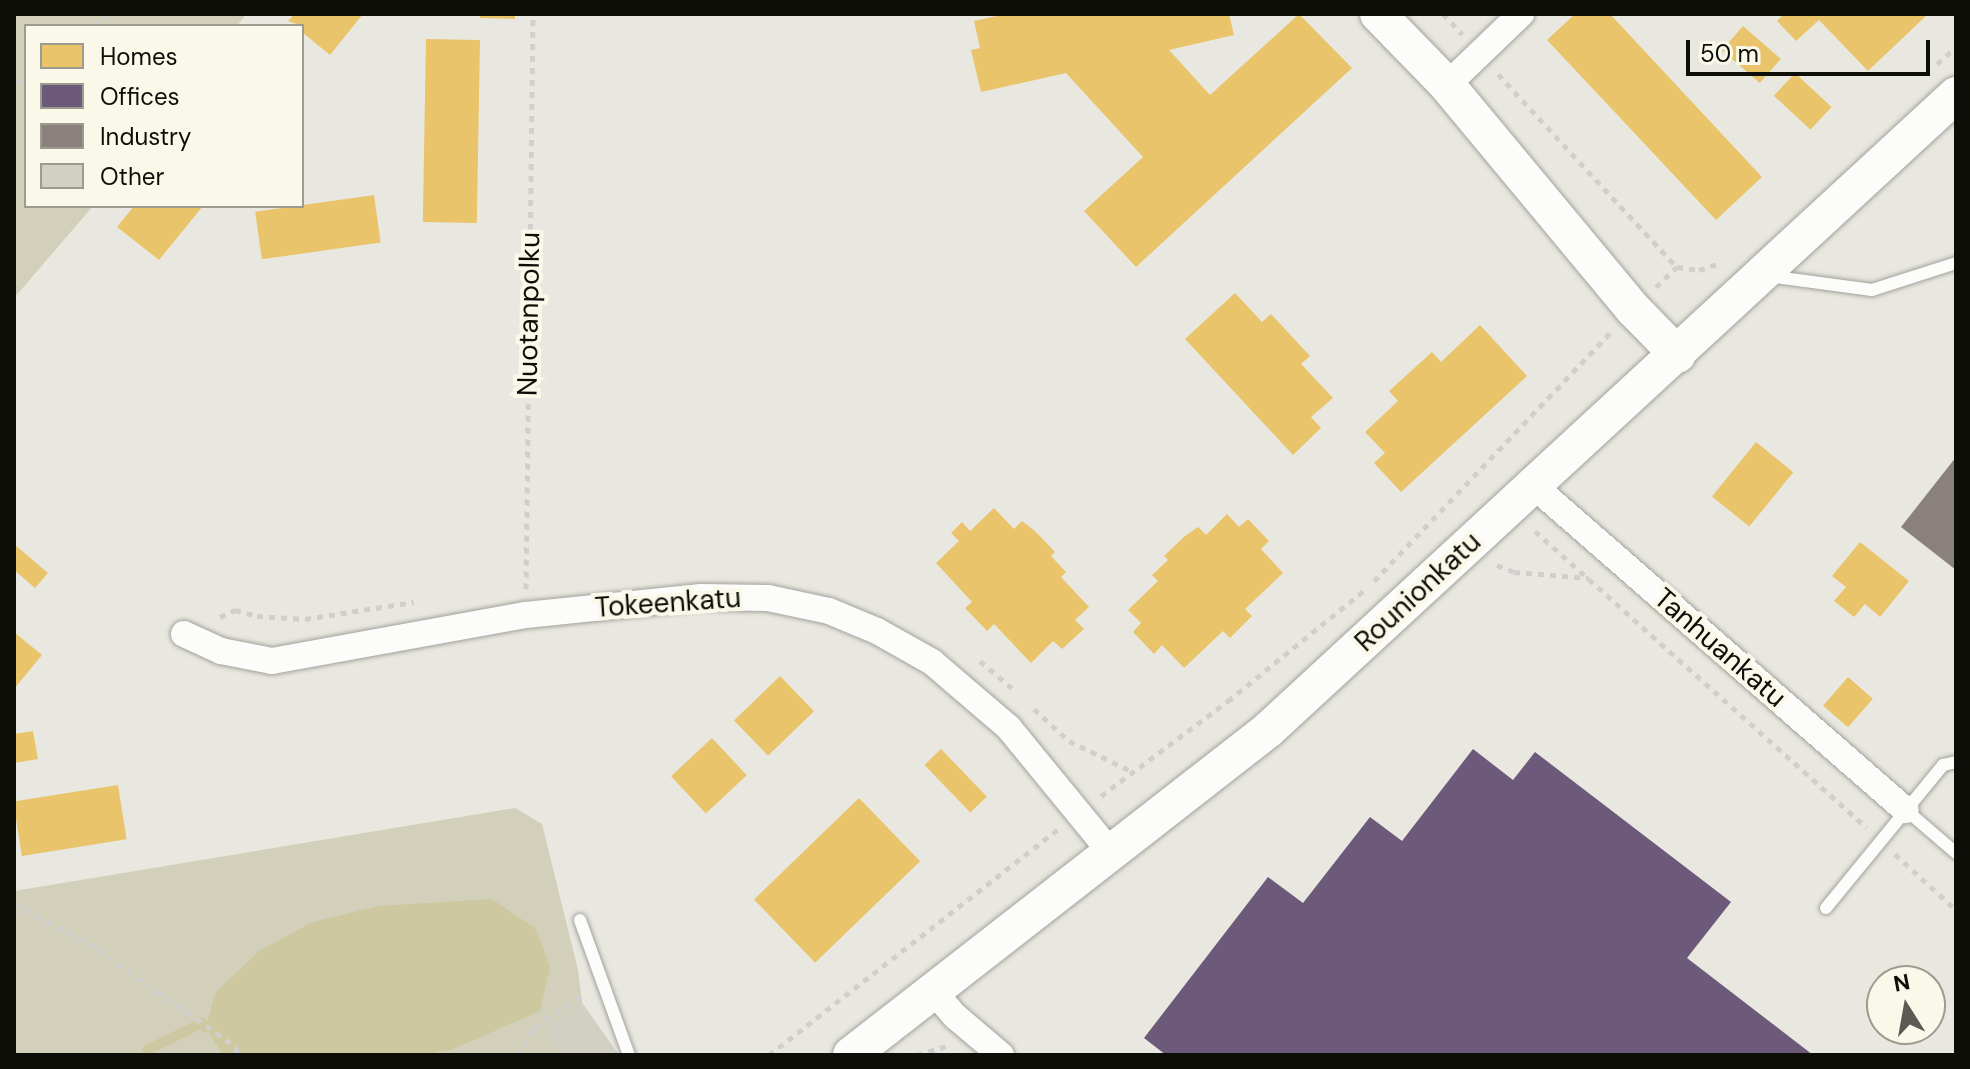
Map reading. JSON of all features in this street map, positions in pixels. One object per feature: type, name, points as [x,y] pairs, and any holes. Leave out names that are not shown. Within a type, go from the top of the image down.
[{"type":"main road","points":[[1378,14],[1447,85],[1633,309],[1678,355]]},
{"type":"main road","name":"Rounionkatu","points":[[851,1055],[1268,730],[1763,276],[1945,81]]},
{"type":"street","points":[[1447,85],[1521,14]]},
{"type":"street","name":"Tanhuankatu","points":[[1534,486],[1906,810]]},
{"type":"street","name":"Tokeenkatu","points":[[184,634],[221,651],[272,661],[526,615],[701,597],[768,598],[829,611],[877,631],[932,662],[1009,728],[1112,854]]},
{"type":"street","points":[[934,992],[956,1017],[1001,1055]]},
{"type":"lane","points":[[1763,276],[1872,290],[1956,263]]},
{"type":"lane","points":[[1826,908],[1943,765],[1956,762]]},
{"type":"lane","points":[[1906,810],[1956,853]]},
{"type":"lane","points":[[580,920],[629,1055]]},
{"type":"path","name":"Nuotanpolku","points":[[526,615],[533,14]]},
{"type":"path","points":[[1443,14],[1677,267],[1699,270],[1725,261]]},
{"type":"path","points":[[1945,81],[1956,47]]},
{"type":"path","points":[[769,1055],[1080,812],[1228,701],[1372,584],[1633,309],[1677,267]]},
{"type":"path","points":[[1535,531],[1956,910]]},
{"type":"path","points":[[1495,564],[1514,572],[1590,578]]},
{"type":"path","points":[[14,904],[88,943],[236,1047],[237,1055]]},
{"type":"path","points":[[518,1055],[536,1027],[601,981]]},
{"type":"shaded area","points":[[14,14],[246,14],[238,24],[24,24],[24,208],[91,208],[14,298]]},
{"type":"shaded area","points":[[515,808],[542,824],[578,970],[589,1055],[425,1055],[451,1050],[206,1028],[222,1055],[14,1055],[14,891]]},
{"type":"shaded area","points":[[492,899],[536,929],[550,967],[540,1011],[451,1050],[425,1055],[222,1055],[206,1028],[215,993],[260,950],[313,922],[378,906]]},
{"type":"building: Homes","points":[[294,14],[363,14],[330,55],[304,34],[304,24],[288,21]]},
{"type":"building: Homes","points":[[480,14],[515,14],[515,19],[480,18]]},
{"type":"building: Homes","points":[[1006,14],[1229,14],[1234,35],[1169,50],[1210,95],[1299,14],[1352,68],[1136,267],[1084,211],[1143,157],[1066,73],[981,92],[971,50],[980,48],[974,21]]},
{"type":"building: Homes","points":[[1575,14],[1610,14],[1762,177],[1716,220],[1547,40]]},
{"type":"building: Homes","points":[[1784,14],[1928,14],[1868,71],[1819,20],[1796,41],[1777,21]]},
{"type":"building: Homes","points":[[1743,26],[1781,59],[1760,83],[1722,50]]},
{"type":"building: Homes","points":[[426,39],[480,40],[477,223],[423,222]]},
{"type":"building: Homes","points":[[1795,73],[1832,107],[1810,130],[1774,96]]},
{"type":"building: Homes","points":[[374,195],[381,243],[262,259],[255,212],[304,208],[304,205]]},
{"type":"building: Homes","points":[[132,208],[201,208],[159,260],[117,227]]},
{"type":"building: Homes","points":[[1235,293],[1262,322],[1271,314],[1310,356],[1301,364],[1333,398],[1311,417],[1321,428],[1293,455],[1185,339]]},
{"type":"building: Homes","points":[[1480,325],[1527,376],[1401,492],[1374,463],[1385,453],[1365,432],[1398,401],[1389,391],[1432,352],[1441,362]]},
{"type":"building: Homes","points":[[1756,442],[1793,472],[1749,527],[1712,496]]},
{"type":"building: Homes","points":[[994,508],[1014,529],[1022,521],[1035,531],[1055,552],[1051,556],[1066,572],[1061,577],[1089,607],[1075,620],[1084,629],[1062,649],[1053,641],[1031,663],[994,624],[987,631],[965,608],[972,602],[936,563],[959,541],[951,533],[962,522],[970,531]]},
{"type":"building: Homes","points":[[1227,514],[1239,527],[1248,519],[1269,541],[1261,549],[1283,573],[1245,609],[1252,616],[1230,638],[1223,631],[1184,668],[1162,645],[1154,654],[1133,632],[1141,623],[1128,610],[1158,581],[1152,575],[1168,560],[1164,556],[1198,527],[1206,535]]},
{"type":"building: Homes","points":[[1860,542],[1909,581],[1880,617],[1865,604],[1854,617],[1834,601],[1846,587],[1832,576]]},
{"type":"building: Homes","points":[[14,544],[48,573],[35,588],[14,570]]},
{"type":"building: Homes","points":[[14,632],[42,655],[14,689]]},
{"type":"building: Homes","points":[[780,676],[814,711],[768,756],[734,720]]},
{"type":"building: Homes","points":[[1848,677],[1873,699],[1848,727],[1823,706]]},
{"type":"building: Homes","points":[[33,731],[38,759],[14,763],[14,734]]},
{"type":"building: Homes","points":[[712,738],[747,775],[706,813],[671,776]]},
{"type":"building: Homes","points":[[941,749],[987,796],[970,812],[924,765]]},
{"type":"building: Homes","points":[[118,785],[127,839],[22,856],[14,801]]},
{"type":"building: Homes","points":[[859,798],[920,861],[815,963],[754,899]]},
{"type":"building: Offices","points":[[1473,749],[1513,780],[1535,752],[1731,902],[1687,958],[1813,1055],[1166,1055],[1144,1038],[1268,877],[1303,903],[1370,817],[1402,841]]},
{"type":"building: Industry","points":[[1956,457],[1956,570],[1901,527]]},
{"type":"building: Other","points":[[583,1004],[619,1055],[560,1055],[544,1031]]},
{"type":"waterway","points":[[147,1050],[202,1023],[206,1028]]}]
